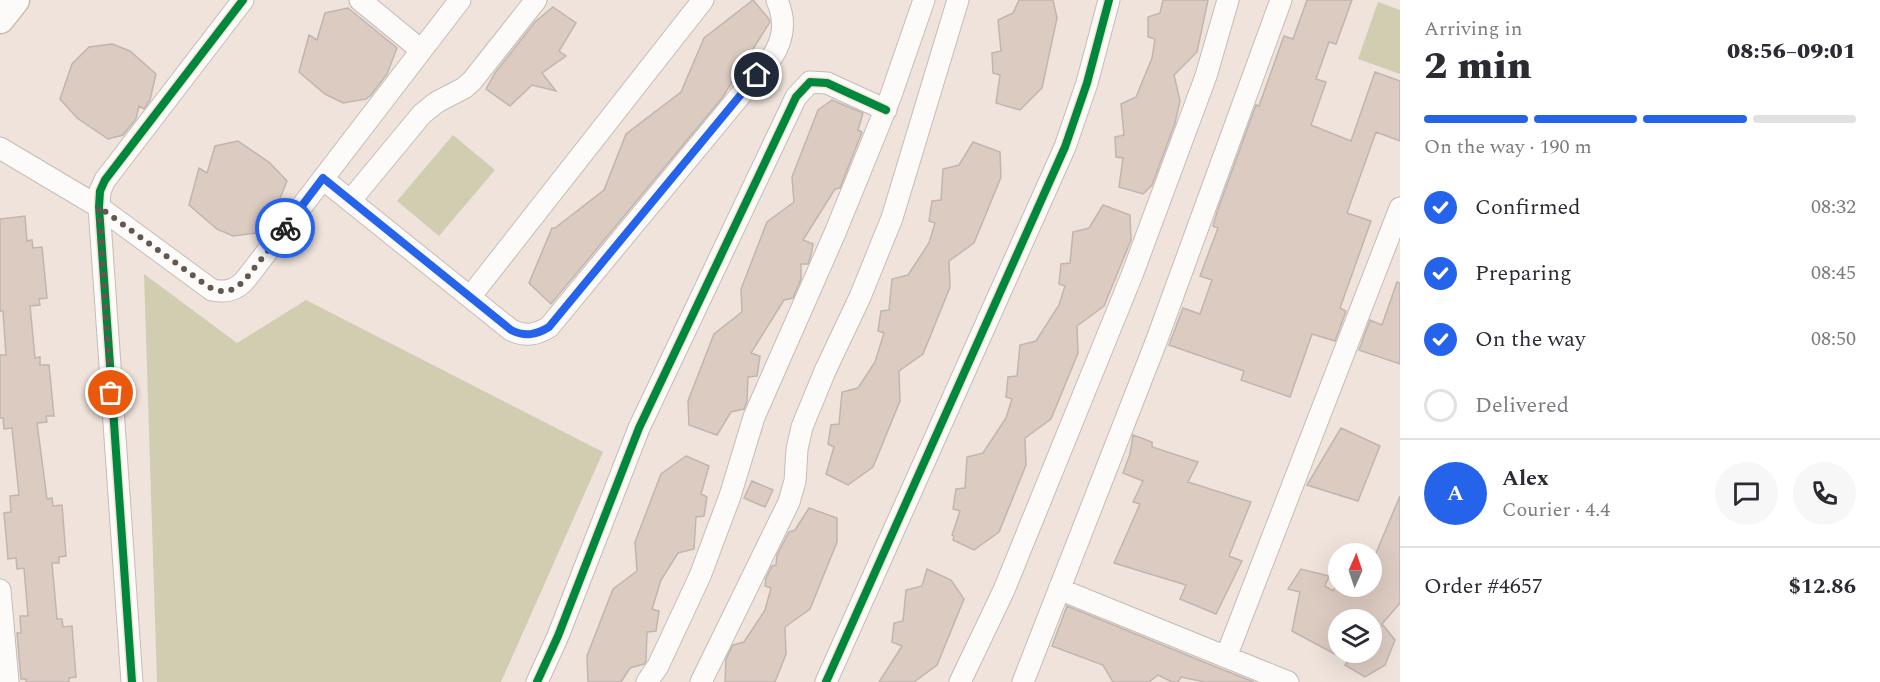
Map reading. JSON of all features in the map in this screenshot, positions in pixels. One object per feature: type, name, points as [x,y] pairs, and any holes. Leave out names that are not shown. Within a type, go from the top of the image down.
[{"type":"street","points":[[0,19],[15,0]]},
{"type":"street","points":[[132,682],[99,207],[100,191],[105,180],[243,0]]},
{"type":"street","points":[[360,0],[421,50]]},
{"type":"street","points":[[0,148],[99,207],[212,290],[227,291],[241,285],[246,279],[460,0]]},
{"type":"street","points":[[350,201],[422,114],[472,81],[536,0]]},
{"type":"street","points":[[470,297],[703,0]]},
{"type":"street","points":[[323,178],[511,330],[533,335],[549,327],[778,49],[783,18],[777,0]]},
{"type":"street","points":[[647,682],[658,666],[700,576],[726,506],[754,417],[835,233],[885,110],[924,0]]},
{"type":"street","points":[[701,682],[789,502],[795,481],[797,449],[802,427],[825,370],[860,297],[892,218],[958,0]]},
{"type":"street","points":[[826,682],[1065,147],[1087,83],[1109,0]]},
{"type":"street","points":[[960,682],[1004,590],[1132,275],[1206,76],[1228,0]]},
{"type":"street","points":[[1023,682],[1156,342],[1281,0]]},
{"type":"street","points":[[537,682],[558,636],[639,428],[796,97],[810,82],[827,83],[885,110]]},
{"type":"street","points":[[1226,657],[1400,208]]},
{"type":"street","points":[[1059,589],[1288,682]]},
{"type":"street","points":[[0,590],[8,682]]},
{"type":"shaded area","points":[[1378,2],[1400,10],[1400,74],[1358,59]]},
{"type":"shaded area","points":[[453,135],[495,170],[439,236],[397,201]]},
{"type":"shaded area","points":[[144,274],[237,343],[306,300],[603,452],[501,682],[157,682]]},
{"type":"building","points":[[753,0],[770,22],[722,98],[551,304],[529,283],[552,228],[604,190],[626,134],[681,92],[704,38]]},
{"type":"building","points":[[1019,0],[1053,0],[1057,18],[1042,88],[1020,110],[996,103],[1000,75],[993,73],[992,53],[1001,51],[998,20],[1013,13]]},
{"type":"building","points":[[1163,0],[1208,0],[1197,52],[1174,75],[1180,101],[1175,123],[1152,185],[1143,194],[1119,187],[1123,158],[1116,157],[1115,137],[1124,135],[1121,104],[1136,97],[1152,58],[1155,39],[1148,37],[1148,17],[1160,13]]},
{"type":"building","points":[[1307,0],[1352,0],[1336,44],[1329,42],[1316,79],[1326,82],[1311,125],[1351,141],[1375,72],[1400,81],[1400,141],[1376,132],[1347,213],[1371,221],[1340,308],[1346,311],[1335,341],[1312,334],[1290,397],[1241,380],[1244,371],[1169,345],[1183,308],[1200,314],[1212,280],[1200,276],[1218,228],[1213,226],[1217,212],[1284,36],[1293,39]]},
{"type":"building","points":[[553,7],[576,23],[559,51],[566,56],[542,73],[556,91],[532,85],[510,106],[486,89],[495,73],[535,22]]},
{"type":"building","points":[[348,8],[397,48],[387,74],[371,95],[366,99],[343,103],[325,94],[299,72],[309,35],[317,40],[325,13]]},
{"type":"building","points":[[112,44],[130,51],[156,74],[150,100],[144,109],[139,106],[136,119],[123,135],[108,139],[77,118],[60,99],[72,64],[89,47]]},
{"type":"building","points":[[832,100],[863,113],[858,130],[862,132],[840,188],[835,189],[803,240],[813,244],[808,264],[801,264],[801,279],[793,298],[784,300],[751,353],[760,356],[757,376],[748,377],[747,401],[744,409],[731,412],[717,435],[689,425],[688,401],[714,334],[742,312],[741,289],[767,222],[794,202],[792,177],[818,110]]},
{"type":"building","points":[[238,141],[270,163],[287,181],[273,216],[256,233],[233,236],[217,229],[189,205],[199,168],[207,173],[215,146]]},
{"type":"building","points":[[973,142],[1000,152],[1001,177],[974,243],[949,261],[950,287],[923,354],[899,371],[900,401],[873,467],[848,485],[826,474],[834,447],[828,444],[831,425],[839,424],[842,392],[858,388],[875,362],[884,333],[878,331],[881,311],[889,310],[892,279],[908,275],[929,243],[935,223],[929,221],[932,201],[941,200],[943,169],[959,165]]},
{"type":"building","points":[[1103,205],[1130,215],[1131,240],[1104,306],[1077,326],[1078,353],[1051,419],[1025,438],[1026,465],[999,532],[974,550],[953,540],[952,535],[960,511],[953,509],[956,489],[965,488],[967,457],[983,453],[1006,418],[1012,399],[1006,397],[1008,377],[1017,376],[1020,345],[1036,341],[1059,305],[1065,286],[1059,284],[1061,264],[1070,263],[1073,232],[1089,228]]},
{"type":"building","points":[[25,216],[27,241],[32,240],[33,248],[42,247],[47,298],[39,299],[40,305],[30,306],[35,358],[40,357],[40,365],[49,365],[54,416],[46,416],[47,422],[37,423],[47,499],[52,498],[53,506],[62,505],[66,556],[59,557],[59,563],[52,563],[57,619],[62,619],[63,627],[72,626],[76,677],[69,678],[69,682],[26,682],[26,679],[21,679],[17,633],[21,633],[20,616],[28,616],[24,568],[17,569],[16,558],[8,559],[4,513],[11,512],[10,496],[19,495],[12,428],[4,429],[3,418],[0,418],[0,355],[6,355],[3,311],[0,311],[0,219]]},
{"type":"building","points":[[1397,282],[1400,283],[1400,364],[1359,350],[1370,320],[1382,325]]},
{"type":"building","points":[[1341,428],[1380,446],[1358,501],[1307,485]]},
{"type":"building","points":[[1133,435],[1152,442],[1152,447],[1198,462],[1188,482],[1251,502],[1229,556],[1242,561],[1216,614],[1180,599],[1186,585],[1114,563],[1140,504],[1133,502],[1143,481],[1123,473],[1130,454]]},
{"type":"building","points":[[686,456],[709,466],[701,494],[707,497],[704,516],[696,517],[694,549],[678,553],[661,580],[652,609],[659,611],[656,631],[647,632],[646,661],[644,664],[630,668],[621,682],[588,682],[587,656],[613,589],[637,571],[635,542],[661,474]]},
{"type":"building","points":[[752,481],[773,490],[765,507],[744,498]]},
{"type":"building","points":[[1400,496],[1400,603],[1382,624],[1382,609],[1328,609],[1328,650],[1292,631],[1300,592],[1288,589],[1301,569],[1328,576],[1325,586],[1328,588],[1328,597],[1382,597],[1380,543]]},
{"type":"building","points":[[809,508],[837,518],[837,542],[810,609],[785,627],[786,654],[775,682],[725,682],[726,659],[733,645],[744,642],[765,610],[771,588],[765,586],[766,578],[772,566],[776,565],[777,555],[789,532],[795,530]]},
{"type":"building","points":[[927,569],[951,580],[964,599],[937,665],[914,682],[879,682],[902,646],[892,642],[894,623],[903,621],[906,590],[922,586]]},
{"type":"building","points":[[1067,606],[1254,682],[1205,682],[1181,677],[1178,682],[1172,682],[1158,675],[1149,682],[1113,682],[1103,665],[1052,646]]},
{"type":"building","points":[[1382,624],[1395,640],[1385,665],[1365,677],[1345,665],[1346,663],[1382,663]]},
{"type":"cycle path","points":[[132,682],[99,207],[100,191],[105,180],[243,0]]},
{"type":"cycle path","points":[[826,682],[1065,147],[1087,83],[1109,0]]},
{"type":"cycle path","points":[[537,682],[558,636],[639,428],[796,97],[810,82],[827,83],[886,110]]},
{"type":"way so far","points":[[111,393],[99,207],[212,290],[220,292],[235,289],[241,285],[285,228]]},
{"type":"route","points":[[285,228],[323,178],[511,330],[533,335],[549,327],[757,75]]}]
